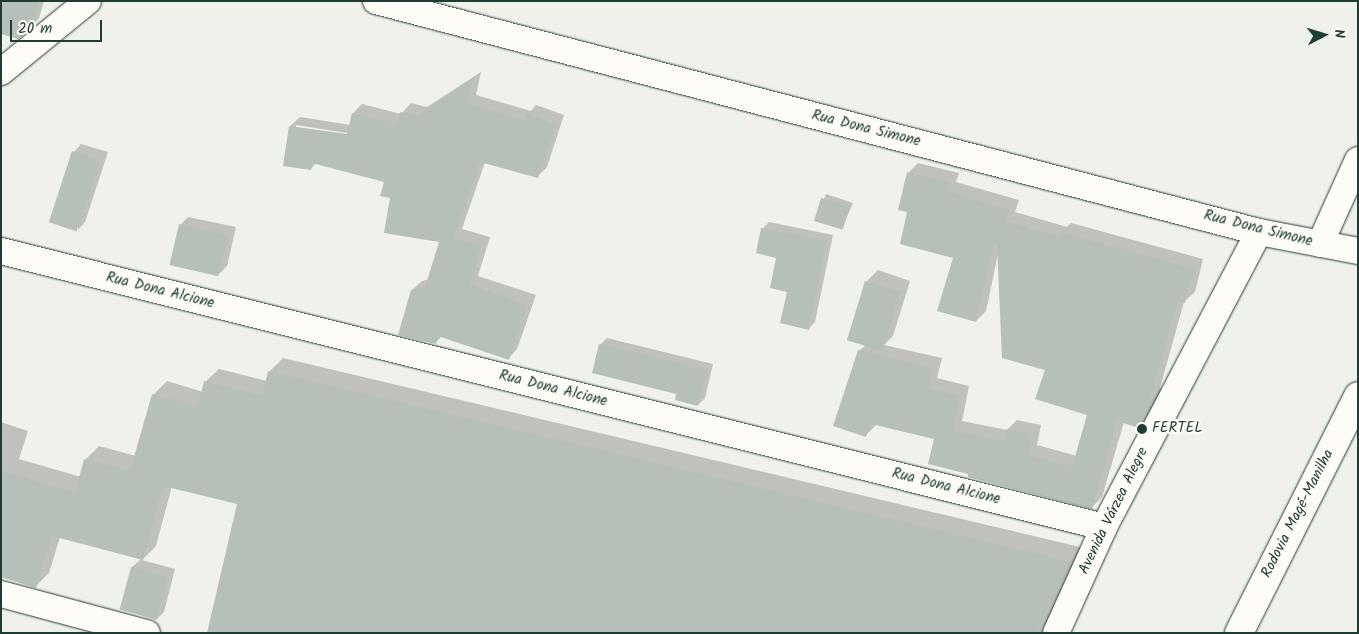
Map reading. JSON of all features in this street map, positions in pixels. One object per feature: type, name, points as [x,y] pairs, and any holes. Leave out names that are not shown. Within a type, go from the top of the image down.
[{"type":"highway","name":"Rodovia Magé-Manilha","points":[[1239,633],[1358,396]]},
{"type":"street","points":[[1,72],[88,1]]},
{"type":"street","name":"Rua Dona Simone","points":[[376,1],[1259,232],[1358,251]]},
{"type":"street","points":[[1320,244],[1358,160]]},
{"type":"street","name":"Avenida Várzea Alegre","points":[[1056,633],[1104,527],[1259,232]]},
{"type":"street","name":"Rua Dona Alcione","points":[[1,251],[1104,527]]},
{"type":"street","points":[[1,594],[146,633]]},
{"type":"building","points":[[1,1],[39,1],[31,28],[18,39],[1,34]]},
{"type":"building","points":[[473,79],[467,104],[524,120],[526,114],[556,124],[538,178],[480,162],[454,238],[481,246],[470,285],[527,305],[509,360],[438,336],[436,344],[398,335],[411,290],[425,287],[439,242],[384,233],[390,198],[380,196],[384,182],[312,163],[311,170],[283,166],[289,126],[347,134],[352,113],[397,124],[400,112],[417,116]]},
{"type":"building","points":[[72,151],[100,160],[76,231],[49,222]]},
{"type":"building","points":[[907,172],[949,183],[947,191],[1010,210],[1006,221],[1059,237],[1060,232],[1194,269],[1185,303],[1178,301],[1150,398],[1154,399],[1139,428],[1117,421],[1092,509],[968,477],[968,474],[928,464],[934,439],[871,424],[866,437],[833,426],[858,350],[933,368],[928,388],[960,396],[953,431],[1006,442],[1006,429],[1032,435],[1028,455],[1072,467],[1087,415],[1035,399],[1045,370],[1002,358],[997,245],[993,245],[976,322],[937,311],[953,258],[900,244],[907,212],[898,210]]},
{"type":"building","points":[[821,198],[850,207],[843,230],[814,221]]},
{"type":"building","points":[[179,224],[228,235],[218,276],[170,265]]},
{"type":"building","points":[[761,228],[827,241],[809,330],[780,323],[787,292],[770,288],[776,258],[756,253]]},
{"type":"building","points":[[865,281],[900,292],[882,351],[847,340]]},
{"type":"building","points":[[599,344],[707,370],[698,406],[675,400],[676,394],[592,373]]},
{"type":"building","points":[[268,371],[1072,562],[1037,633],[207,633],[237,504],[163,486],[143,560],[52,536],[36,588],[1,577],[1,471],[75,493],[84,459],[130,471],[152,394],[198,407],[204,381],[262,396]]},
{"type":"building","points":[[131,567],[168,577],[156,619],[120,610]]},
{"type":"place","name":"FERTEL","points":[[1142,429]]}]
